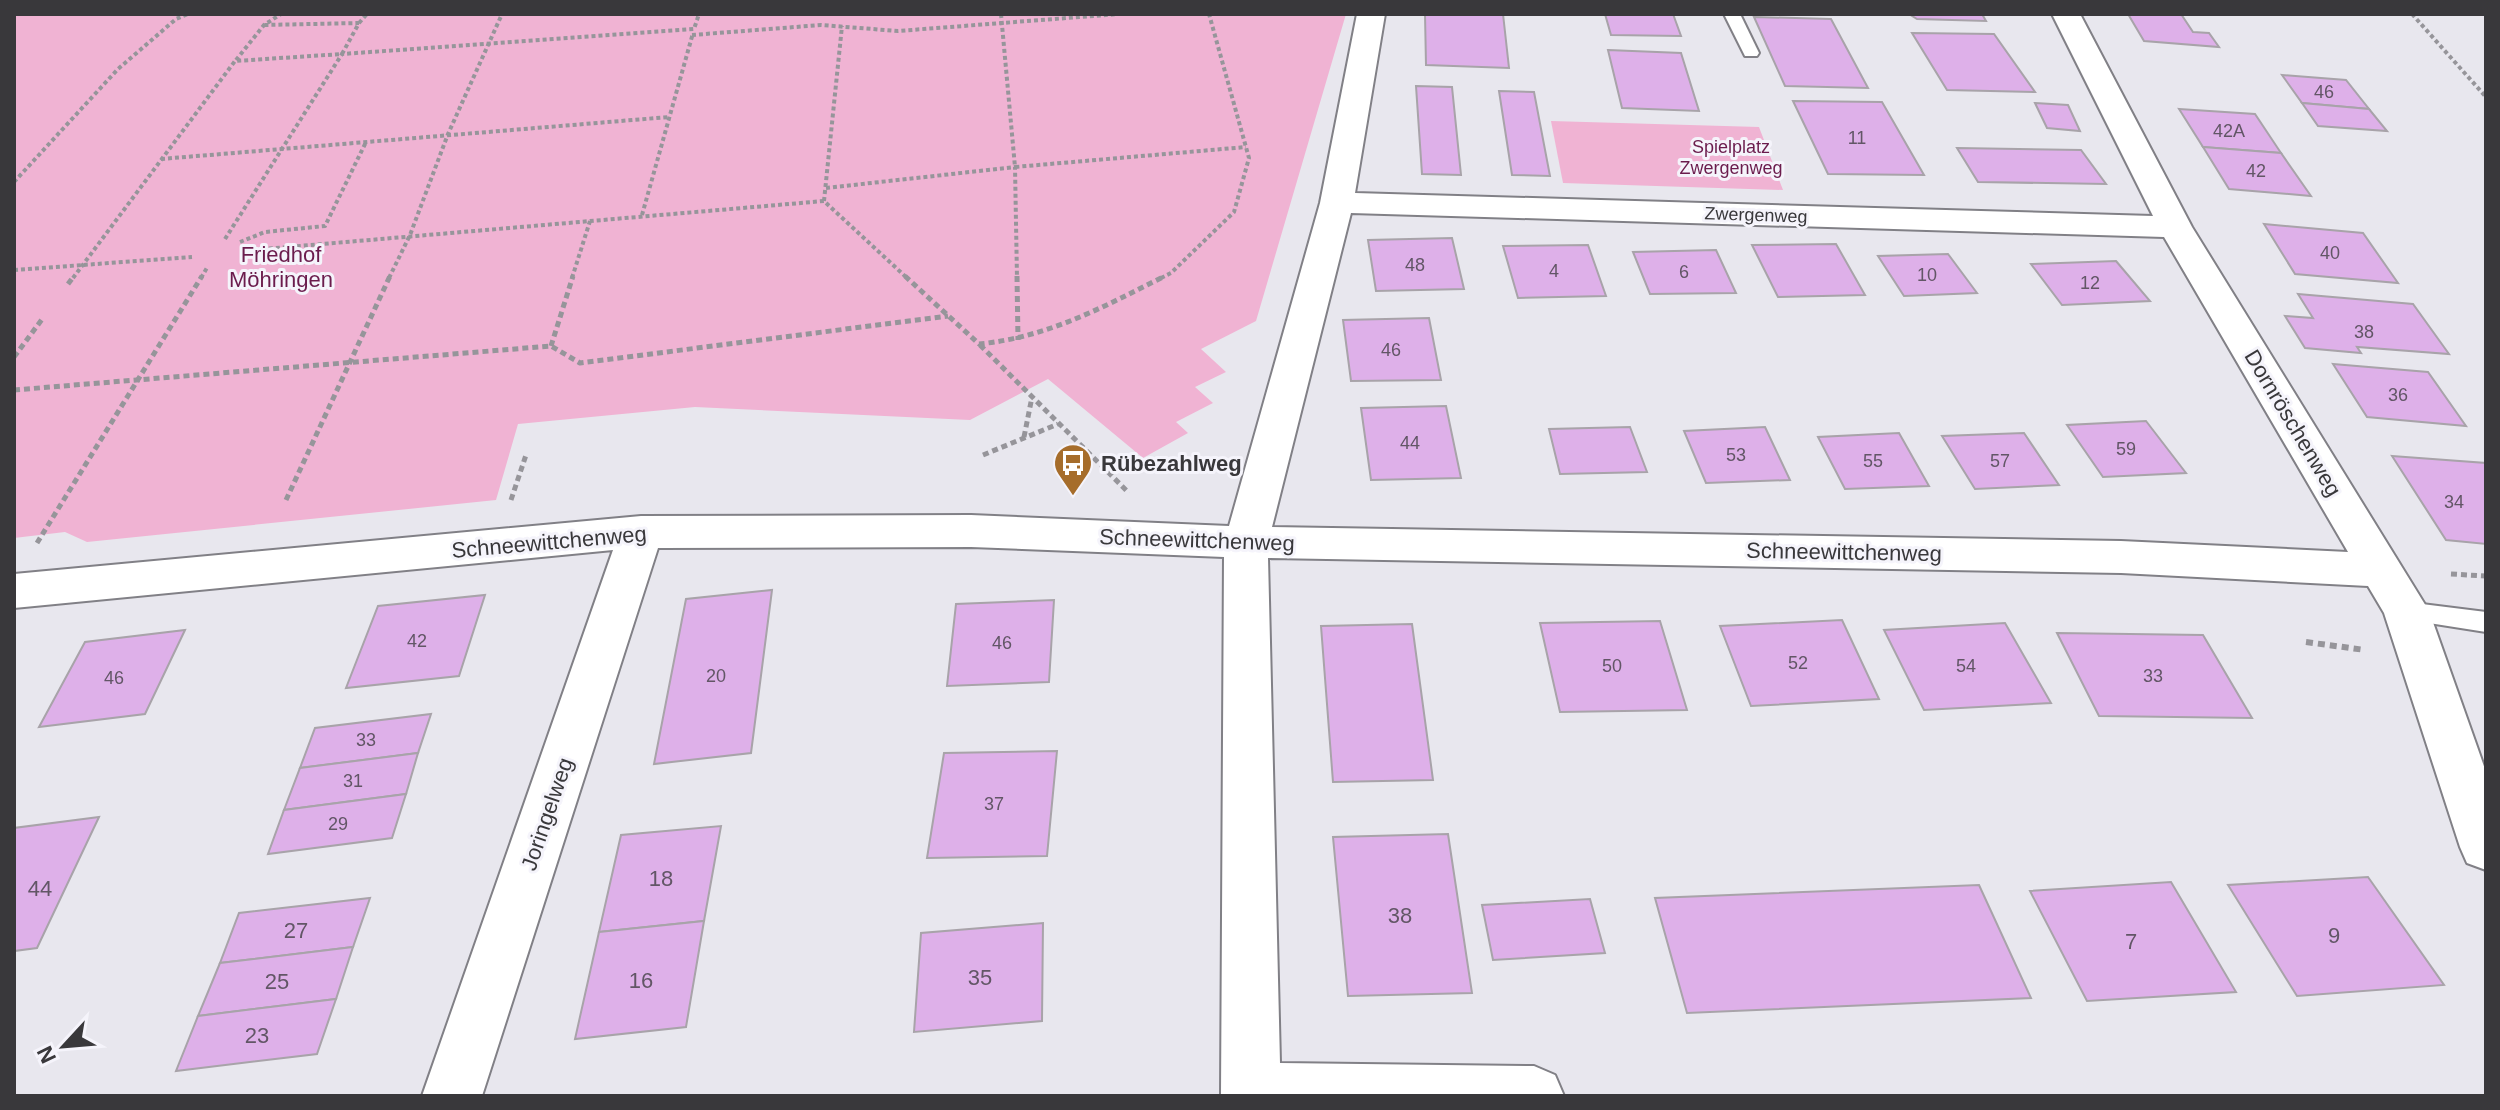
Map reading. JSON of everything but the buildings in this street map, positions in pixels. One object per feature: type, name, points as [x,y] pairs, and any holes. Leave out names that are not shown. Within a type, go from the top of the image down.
[{"type":"street","points":[[1371,14],[1337,203],[1246,542],[1251,1094],[1534,1096]]},
{"type":"street","name":"Dornröschenweg","points":[[2066,14],[2175,227],[2406,611],[2486,847]]},
{"type":"street","name":"Zwergenweg","points":[[1337,203],[2175,227]]},
{"type":"street","name":"Schneewittchenweg","points":[[14,591],[641,532],[971,531],[1246,542],[2105,557],[2382,570]]},
{"type":"street","name":"Joringelweg","points":[[452,1096],[641,532]]},
{"type":"lane","points":[[1732,14],[1751,53]]},
{"type":"lane","points":[[2406,611],[2486,622]]},
{"type":"path","points":[[14,182],[118,69],[176,19],[188,14]]},
{"type":"path","points":[[68,284],[235,61],[264,25],[281,14]]},
{"type":"path","points":[[225,239],[367,14]]},
{"type":"path","points":[[286,500],[410,235],[448,134],[502,14]]},
{"type":"path","points":[[642,215],[699,14]]},
{"type":"path","points":[[1001,14],[1015,167],[1018,340]]},
{"type":"path","points":[[692,35],[821,25],[898,31],[1119,14]]},
{"type":"path","points":[[979,344],[1018,340],[1077,320],[1171,273],[1234,212],[1249,158],[1209,14]]},
{"type":"path","points":[[2412,14],[2486,97]]},
{"type":"path","points":[[264,25],[359,23]]},
{"type":"path","points":[[824,201],[842,26]]},
{"type":"path","points":[[235,61],[694,29]]},
{"type":"path","points":[[161,159],[669,117]]},
{"type":"path","points":[[240,242],[265,232],[325,226],[367,141]]},
{"type":"path","points":[[826,188],[1015,167],[1246,147]]},
{"type":"path","points":[[241,251],[824,201],[979,344],[1176,539]]},
{"type":"path","points":[[551,346],[591,220]]},
{"type":"path","points":[[14,270],[192,257]]},
{"type":"path","points":[[35,546],[208,266]]},
{"type":"path","points":[[14,390],[551,346],[580,363],[949,316]]},
{"type":"path","points":[[14,357],[43,318]]},
{"type":"path","points":[[1024,438],[1032,397]]},
{"type":"path","points":[[983,455],[1058,424]]},
{"type":"green space","name":"Friedhof Möhringen","points":[[14,14],[1346,14],[1256,321],[1201,349],[1226,372],[1195,387],[1213,403],[1176,422],[1188,433],[1143,458],[1048,379],[970,420],[695,407],[518,424],[496,500],[87,542],[65,532],[14,538]]},
{"type":"green space","name":"Spielplatz Zwergenweg","points":[[1551,121],[1759,127],[1783,190],[1563,183]]},
{"type":"place","name":"Rübezahlweg","points":[[1073,497]]}]
